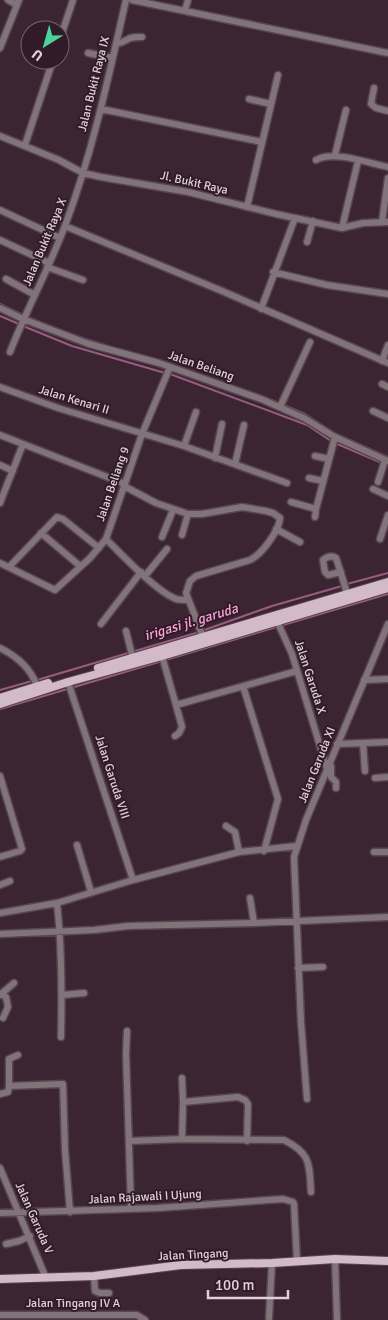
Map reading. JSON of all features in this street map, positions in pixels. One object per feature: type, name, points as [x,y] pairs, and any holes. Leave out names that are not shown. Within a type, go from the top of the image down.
[{"type":"main road","points":[[0,698],[35,682],[132,656],[162,656],[277,621],[388,582]]},
{"type":"main road","points":[[0,704],[68,682],[132,656],[200,632],[345,588],[361,593],[388,588]]},
{"type":"main road","name":"Jalan Tingang","points":[[0,1279],[94,1276],[181,1264],[272,1263],[335,1259],[388,1261]]},
{"type":"street","points":[[0,48],[18,3],[8,0]]},
{"type":"street","points":[[66,20],[73,0]]},
{"type":"street","name":"Jalan Bukit Raya IX","points":[[83,172],[101,109],[126,0]]},
{"type":"street","points":[[132,0],[388,53]]},
{"type":"street","points":[[186,10],[188,0]]},
{"type":"street","points":[[116,44],[132,36],[142,36]]},
{"type":"street","points":[[88,52],[112,58]]},
{"type":"street","points":[[25,145],[50,70]]},
{"type":"street","points":[[247,207],[278,75]]},
{"type":"street","points":[[374,88],[371,104],[376,108],[388,110]]},
{"type":"street","points":[[249,99],[271,104]]},
{"type":"street","points":[[101,109],[262,142]]},
{"type":"street","points":[[335,155],[346,110]]},
{"type":"street","name":"Jl. Bukit Raya","points":[[0,136],[25,145],[83,172],[188,192],[342,228],[385,222]]},
{"type":"street","points":[[316,160],[321,157],[335,155],[388,167]]},
{"type":"street","points":[[342,228],[358,161]]},
{"type":"street","name":"Jalan Bukit Raya X","points":[[10,352],[65,226],[83,172]]},
{"type":"street","points":[[385,222],[388,178]]},
{"type":"street","points":[[0,210],[60,238]]},
{"type":"street","points":[[261,308],[295,218]]},
{"type":"street","points":[[307,242],[313,221]]},
{"type":"street","points":[[65,226],[385,362],[388,346]]},
{"type":"street","points":[[0,240],[48,265],[83,280]]},
{"type":"street","points":[[273,272],[327,284],[388,294]]},
{"type":"street","points":[[6,279],[35,295]]},
{"type":"street","name":"Jalan Beliang","points":[[0,308],[88,344],[170,367],[280,407],[304,418],[335,437],[387,461]]},
{"type":"street","points":[[280,407],[310,342]]},
{"type":"street","name":"Jalan Beliang 9","points":[[170,367],[142,434],[106,539],[168,595],[178,600],[188,600]]},
{"type":"street","name":"Jalan Kenari II","points":[[0,388],[184,446],[287,483]]},
{"type":"street","points":[[373,411],[388,418]]},
{"type":"street","points":[[184,446],[196,412]]},
{"type":"street","points":[[215,458],[222,424]]},
{"type":"street","points":[[236,464],[244,425]]},
{"type":"street","points":[[0,436],[125,485],[156,503],[173,510],[188,514],[202,514],[250,507],[266,510],[278,516],[280,520],[276,529],[261,552],[254,558],[192,579],[186,590],[200,632]]},
{"type":"street","points":[[314,516],[335,437]]},
{"type":"street","points":[[0,503],[23,444]]},
{"type":"street","points":[[315,456],[329,458]]},
{"type":"street","points":[[378,482],[387,461]]},
{"type":"street","points":[[0,466],[13,470]]},
{"type":"street","points":[[309,478],[323,481]]},
{"type":"street","points":[[373,489],[388,496]]},
{"type":"street","points":[[291,502],[316,509]]},
{"type":"street","points":[[162,537],[173,510]]},
{"type":"street","points":[[182,535],[188,514]]},
{"type":"street","points":[[380,539],[388,515]]},
{"type":"street","points":[[9,567],[54,518],[59,517],[99,548]]},
{"type":"street","points":[[276,529],[300,542]]},
{"type":"street","points":[[41,533],[80,566]]},
{"type":"street","points":[[0,564],[54,590],[90,558],[106,539]]},
{"type":"street","points":[[101,624],[166,549]]},
{"type":"street","points":[[341,572],[345,588]]},
{"type":"street","name":"Jalan Garuda X","points":[[277,621],[290,648],[328,770]]},
{"type":"street","name":"Jalan Garuda XI","points":[[307,1099],[293,865],[296,846],[388,624]]},
{"type":"street","points":[[126,631],[132,656]]},
{"type":"street","points":[[0,648],[20,661],[35,682]]},
{"type":"street","points":[[162,656],[182,727],[175,736]]},
{"type":"street","points":[[176,706],[297,671]]},
{"type":"street","points":[[364,680],[388,679]]},
{"type":"street","name":"Jalan Garuda VIII","points":[[68,682],[133,880]]},
{"type":"street","points":[[243,686],[278,799],[264,851]]},
{"type":"street","points":[[338,744],[388,742]]},
{"type":"street","points":[[363,743],[364,771]]},
{"type":"street","points":[[332,758],[331,777],[336,782],[336,788]]},
{"type":"street","points":[[0,776],[22,849],[0,857]]},
{"type":"street","points":[[375,778],[388,777]]},
{"type":"street","points":[[226,826],[235,832],[238,852]]},
{"type":"street","points":[[77,845],[91,892]]},
{"type":"street","points":[[0,912],[38,908],[58,903],[133,880],[238,852],[264,851],[296,846]]},
{"type":"street","points":[[374,852],[388,852]]},
{"type":"street","points":[[0,885],[10,881]]},
{"type":"street","points":[[250,898],[254,923]]},
{"type":"street","points":[[58,903],[62,995],[61,1037]]},
{"type":"street","points":[[0,934],[60,932],[128,926],[388,917]]},
{"type":"street","points":[[298,968],[323,967]]},
{"type":"street","points":[[3,1018],[8,1004],[6,997],[1,994],[14,983]]},
{"type":"street","points":[[62,995],[84,993]]},
{"type":"street","points":[[127,1032],[126,1074],[131,1208]]},
{"type":"street","points":[[0,1094],[8,1092],[9,1058],[18,1055]]},
{"type":"street","points":[[182,1078],[182,1139]]},
{"type":"street","points":[[9,1086],[63,1084],[65,1150],[70,1212]]},
{"type":"street","points":[[183,1102],[238,1097],[245,1100],[248,1104],[246,1141]]},
{"type":"street","points":[[130,1142],[182,1139],[284,1140],[305,1155],[308,1160],[311,1192]]},
{"type":"street","name":"Jalan Garuda V","points":[[0,1168],[46,1278]]},
{"type":"street","name":"Jalan Rajawali I Ujung","points":[[0,1213],[18,1214],[207,1206],[274,1199],[289,1200],[294,1204],[297,1261]]},
{"type":"street","points":[[6,1244],[30,1236]]},
{"type":"street","points":[[335,1259],[337,1320]]},
{"type":"street","points":[[269,1318],[272,1263]]},
{"type":"street","points":[[94,1276],[95,1291],[97,1293],[109,1293]]},
{"type":"street","name":"Jalan Tingang IV A","points":[[0,1315],[104,1317],[137,1315],[145,1320]]},
{"type":"waterway","points":[[0,304],[23,315]]},
{"type":"waterway","points":[[0,316],[19,324]]},
{"type":"waterway","points":[[28,317],[47,325]]},
{"type":"waterway","points":[[23,326],[72,346],[165,373]]},
{"type":"waterway","points":[[79,337],[105,345]]},
{"type":"waterway","points":[[170,374],[307,425],[331,441]]},
{"type":"waterway","points":[[262,396],[305,414],[334,433],[388,457]]},
{"type":"waterway","points":[[335,443],[382,463]]},
{"type":"waterway","name":"irigasi jl. garuda","points":[[347,584],[388,573]]},
{"type":"waterway","name":"irigasi jl. garuda","points":[[37,680],[196,633],[272,606],[342,586]]},
{"type":"waterway","points":[[0,709],[388,594]]},
{"type":"waterway","name":"irigasi jl. garuda","points":[[0,690],[32,681]]}]
